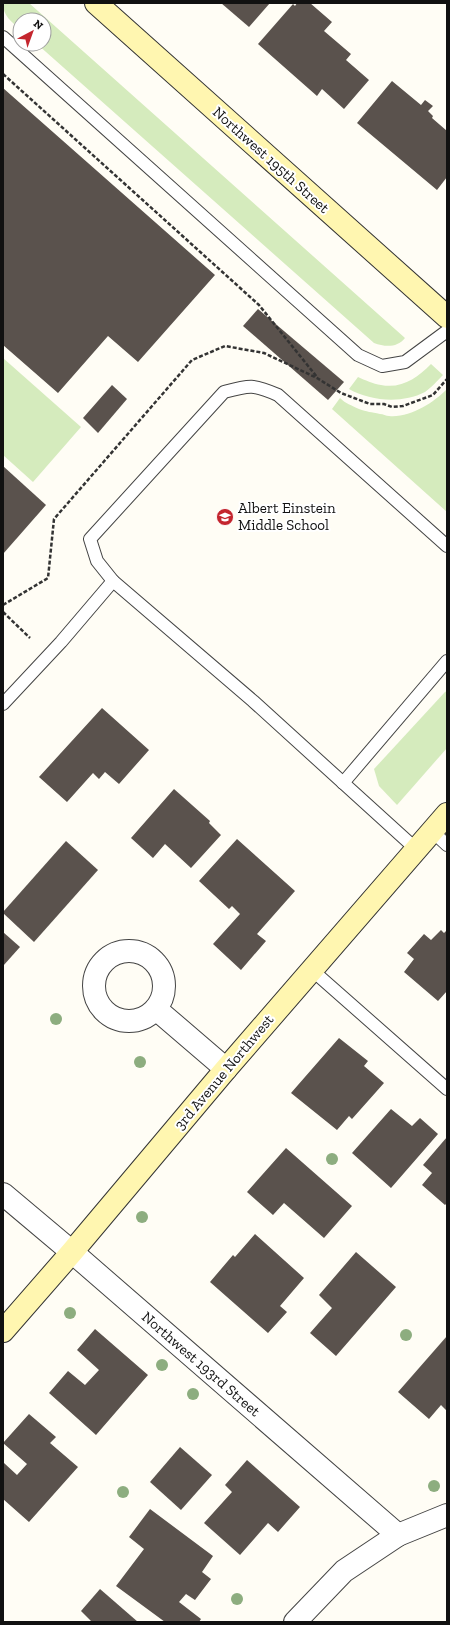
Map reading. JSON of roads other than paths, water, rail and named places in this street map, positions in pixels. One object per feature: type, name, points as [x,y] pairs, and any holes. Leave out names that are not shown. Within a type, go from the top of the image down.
[{"type":"street","name":"Northwest 195th Street","points":[[96,3],[447,317]]},
{"type":"street","name":"3rd Avenue Northwest","points":[[3,1331],[416,849],[440,838],[447,814]]},
{"type":"street","points":[[156,1009],[226,1069]]},
{"type":"street","name":"Northwest 193rd Street","points":[[3,1194],[398,1535]]},
{"type":"street","points":[[295,1622],[344,1571],[398,1535],[447,1515]]},
{"type":"lane","points":[[3,37],[358,355],[382,366],[405,362],[447,331]]},
{"type":"lane","points":[[416,849],[253,701],[113,580],[97,561],[90,539],[224,392],[246,386],[260,387],[278,395],[447,546]]},
{"type":"lane","points":[[3,704],[61,642],[113,580]]},
{"type":"lane","points":[[343,783],[447,661]]},
{"type":"lane","points":[[312,970],[447,1089]]},
{"type":"place","name":"Albert Einstein Middle School","points":[[225,517]]}]
